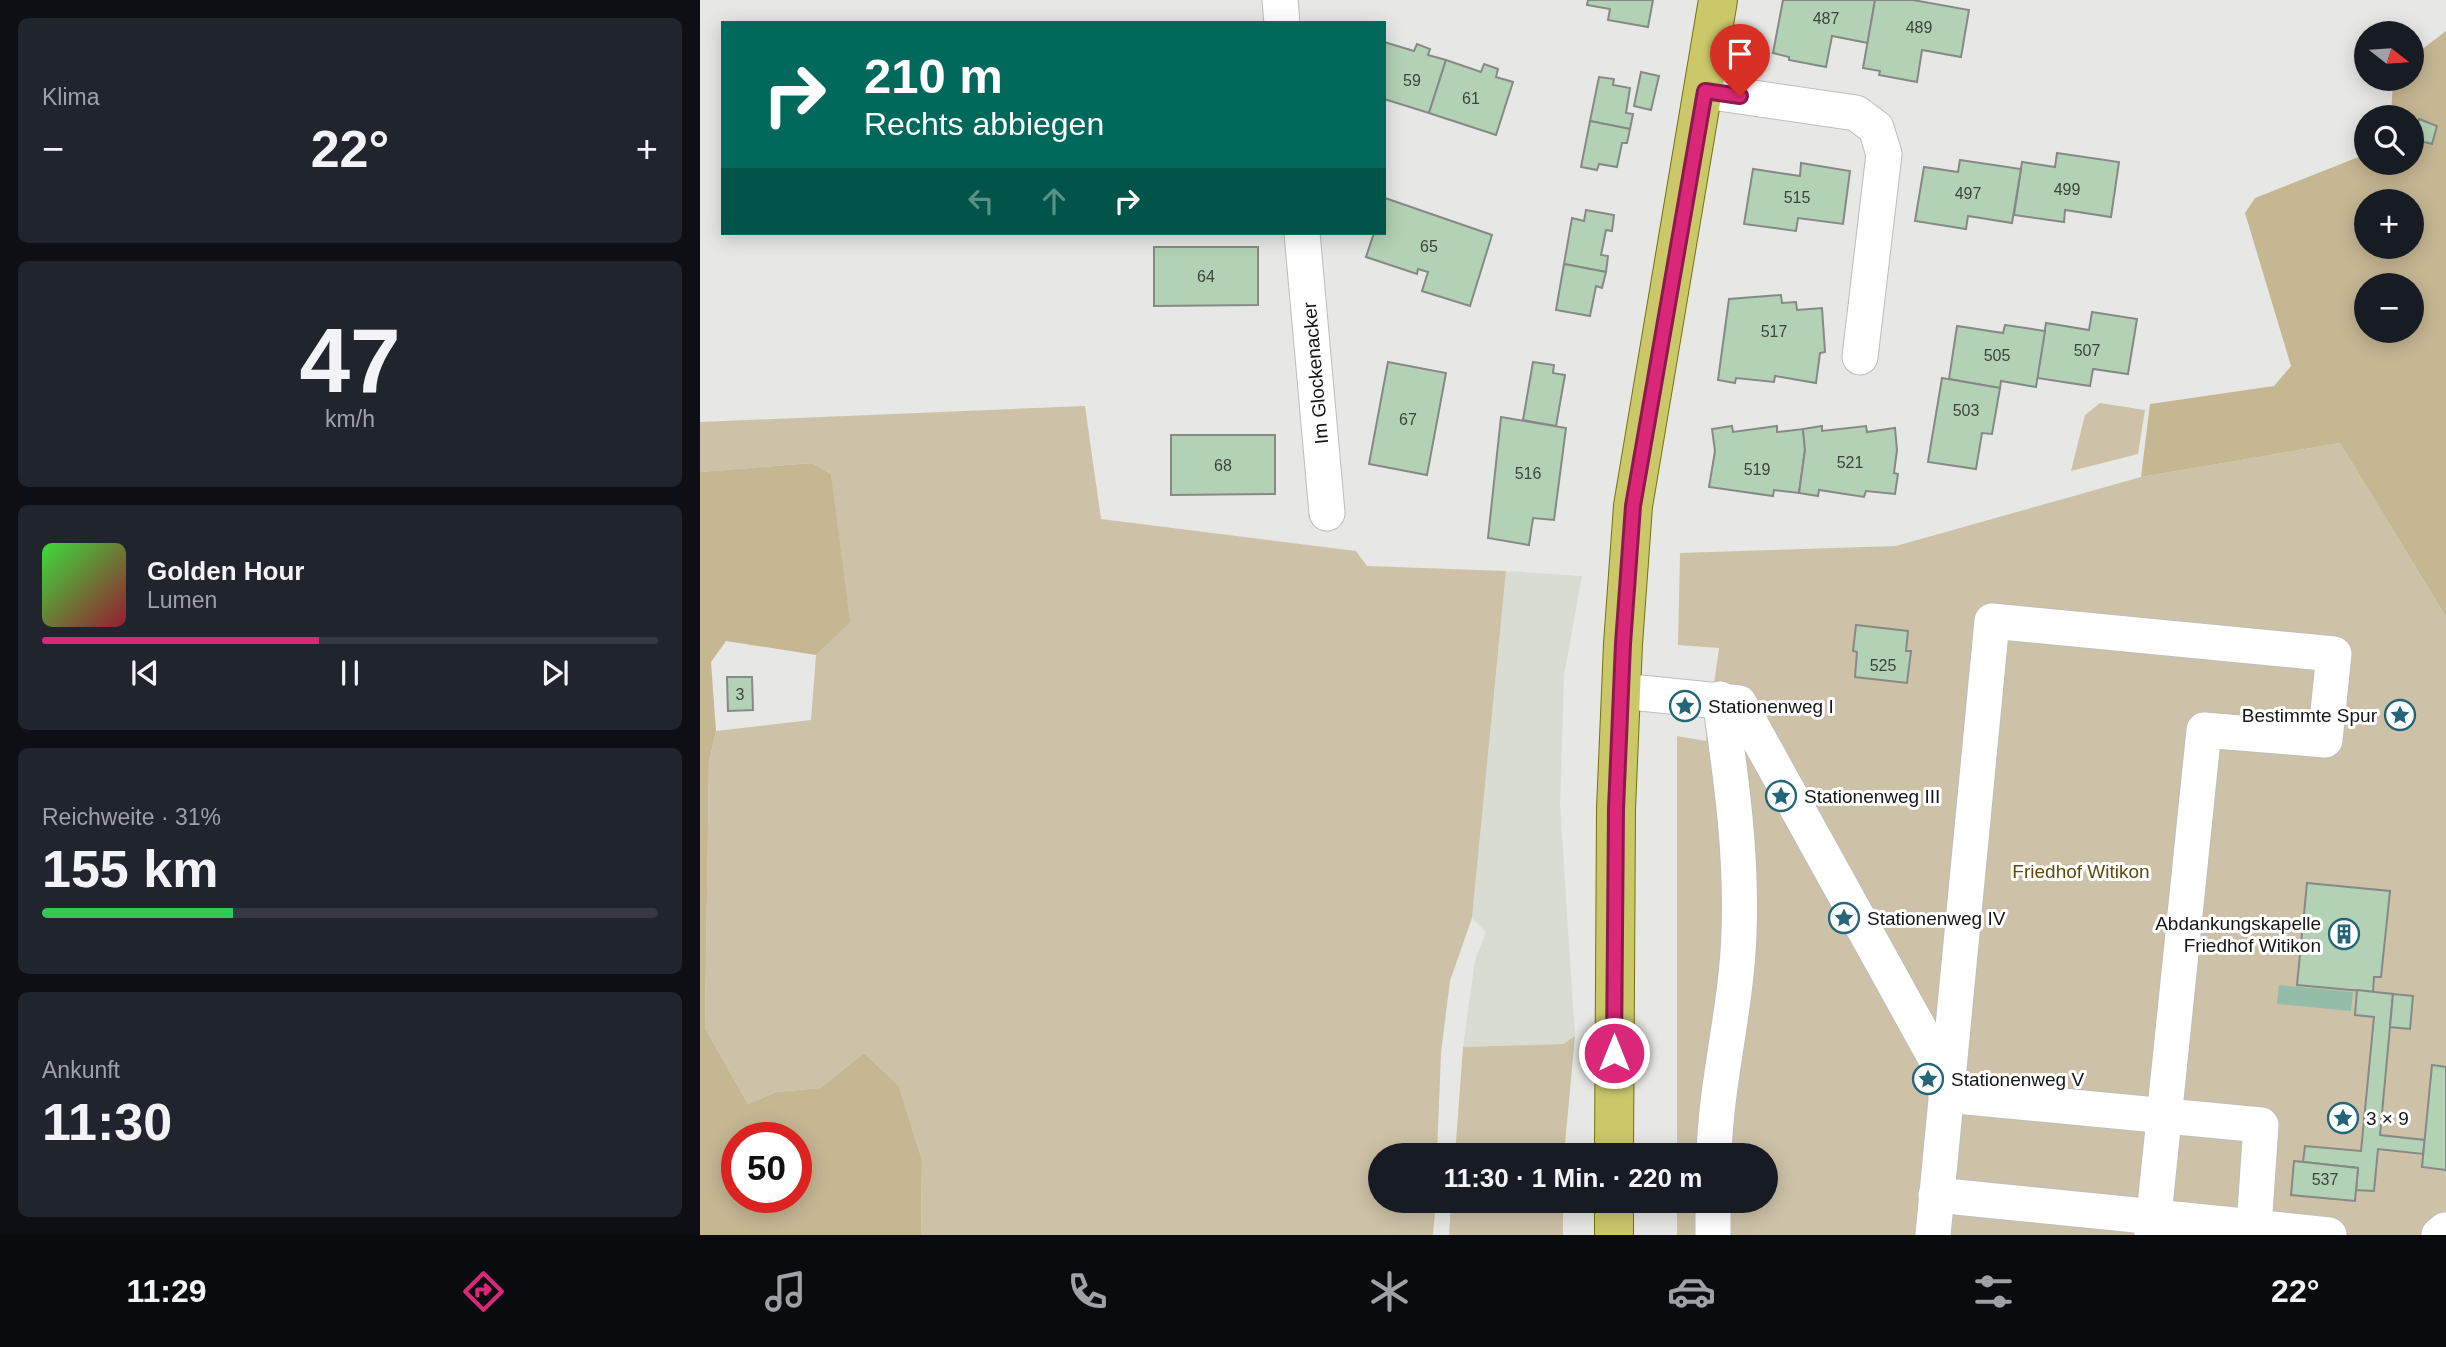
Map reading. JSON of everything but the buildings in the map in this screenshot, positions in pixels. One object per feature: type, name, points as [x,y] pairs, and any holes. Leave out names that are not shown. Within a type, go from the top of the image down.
[{"type":"main road","points":[[1614,1143],[1616,809],[1633,506],[1705,91],[1718,0]]},
{"type":"main road","points":[[1614,1213],[1614,1235]]},
{"type":"street","points":[[1280,0],[1282,21]]},
{"type":"street","points":[[1705,91],[1856,113],[1876,128],[1884,154],[1860,358]]},
{"type":"street","name":"Im Glockenacker","points":[[1302,235],[1328,513]]},
{"type":"street","points":[[2153,1226],[2204,730],[2325,740],[2334,654],[1992,621],[1947,1087],[1928,1222],[2153,1226],[2254,1227],[2329,1235]]},
{"type":"street","points":[[1621,691],[1739,703],[1947,1087]]},
{"type":"street","points":[[1714,1143],[1739,934],[1740,839],[1720,699]]},
{"type":"street","points":[[1947,1087],[2164,1116],[2261,1125],[2254,1227]]},
{"type":"street","points":[[1713,1213],[1713,1235]]},
{"type":"shaded area","points":[[2446,31],[2446,617],[2340,443],[2141,477],[2150,404],[2274,386],[2291,366],[2245,213],[2255,198],[2354,159],[2354,175],[2424,175],[2424,105],[2392,105],[2392,91],[2424,91],[2424,48]]},
{"type":"shaded area","points":[[812,463],[831,474],[850,622],[816,655],[726,641],[711,662],[716,731],[709,762],[705,1028],[748,1104],[776,1092],[820,1088],[864,1053],[899,1086],[922,1160],[921,1235],[700,1235],[700,472]]},
{"type":"shaded area","points":[[1506,571],[1582,576],[1564,675],[1560,805],[1575,1036],[1563,1044],[1463,1047],[1475,960],[1486,932],[1472,918]]},
{"type":"shaded area","points":[[2279,985],[2353,992],[2351,1011],[2277,1004]]},
{"type":"green space","points":[[2100,403],[2145,410],[2138,454],[2071,471],[2085,415]]},
{"type":"green space","points":[[1085,406],[1101,519],[1356,551],[1367,566],[1506,571],[1472,918],[1450,981],[1441,1053],[1437,1143],[1368,1143],[1368,1213],[1435,1213],[1433,1235],[921,1235],[922,1160],[899,1086],[864,1053],[820,1088],[776,1092],[748,1104],[705,1028],[709,762],[716,731],[811,720],[816,655],[829,641],[836,530],[831,474],[812,463],[700,472],[700,422]]},
{"type":"green space","name":"Friedhof Witikon","points":[[2340,443],[2446,617],[2446,1235],[1677,1235],[1677,1213],[1778,1213],[1778,1143],[1677,1143],[1677,736],[1706,741],[1719,648],[1678,645],[1680,553],[1896,546],[2141,477]]},
{"type":"green space","points":[[1575,1036],[1565,1143],[1456,1143],[1463,1047],[1563,1044]]},
{"type":"green space","points":[[1450,1213],[1563,1213],[1563,1235],[1449,1235]]},
{"type":"place","name":"Stationenweg I","points":[[1685,706]]},
{"type":"place","name":"Bestimmte Spur","points":[[2400,715]]},
{"type":"place","name":"Stationenweg III","points":[[1781,796]]},
{"type":"place","name":"Stationenweg IV","points":[[1844,918]]},
{"type":"place","name":"Abdankungskapelle Friedhof Witikon","points":[[2344,934]]},
{"type":"place","name":"Stationenweg V","points":[[1928,1079]]},
{"type":"place","name":"3 × 9","points":[[2343,1118]]},
{"type":"route","points":[[1614,1053],[1616,809],[1623,644],[1633,506],[1705,91],[1740,96]]}]
